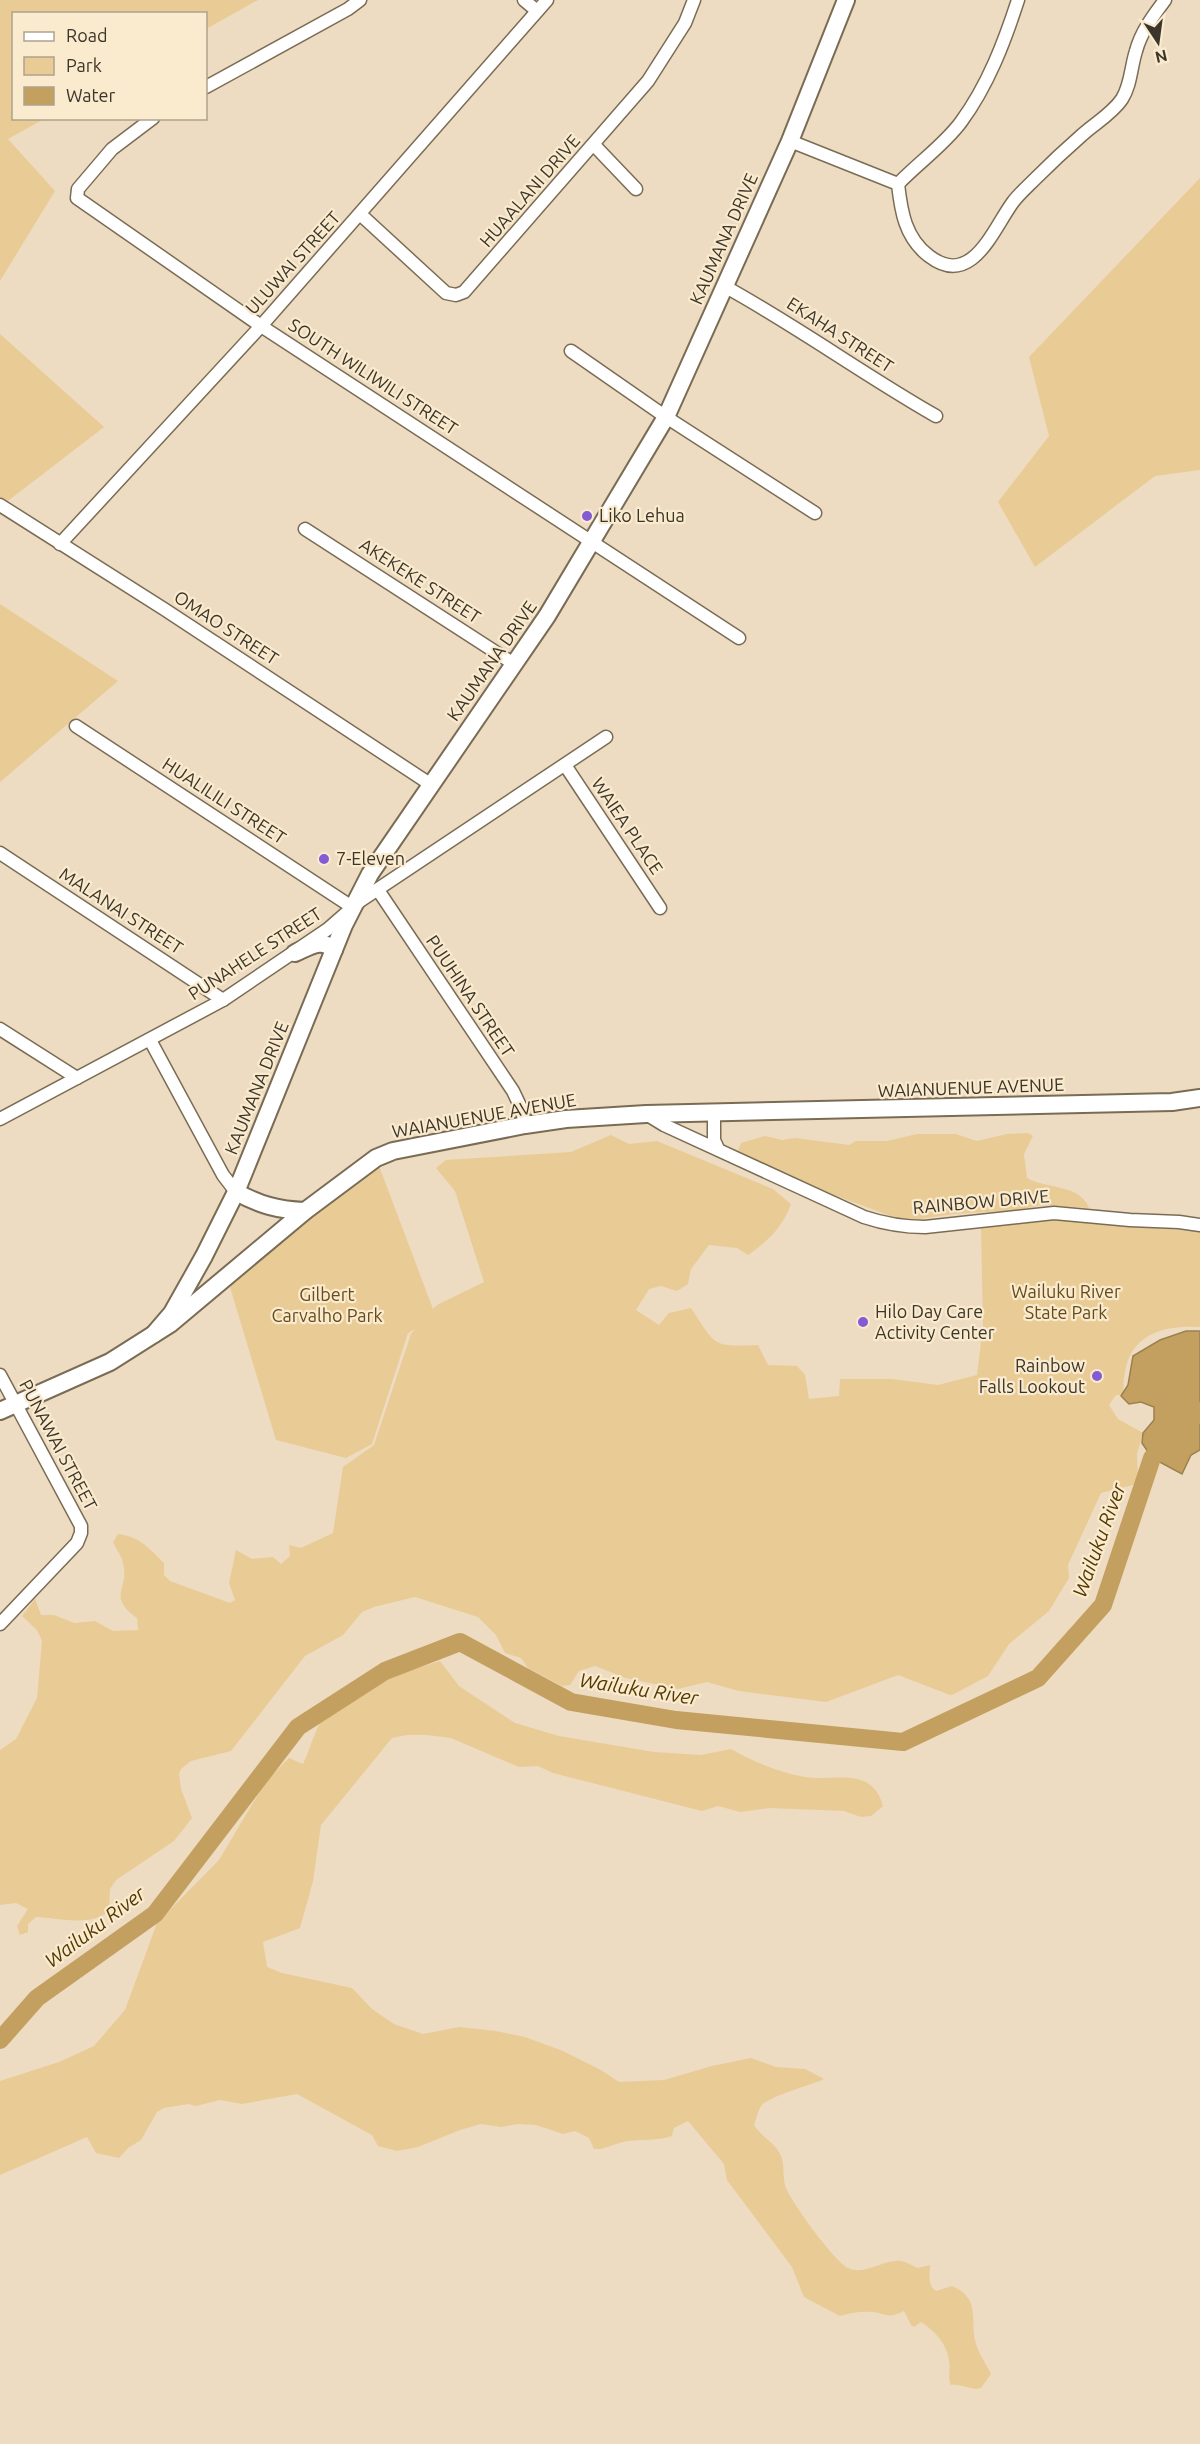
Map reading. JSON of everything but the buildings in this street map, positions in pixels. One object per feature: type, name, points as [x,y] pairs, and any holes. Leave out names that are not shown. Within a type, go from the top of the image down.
[{"type":"street","points":[[207,86],[360,0]]},
{"type":"street","points":[[524,0],[537,11]]},
{"type":"street","name":"ULUWAI STREET","points":[[60,544],[261,326],[547,0]]},
{"type":"street","name":"HUAALANI DRIVE","points":[[360,214],[446,292],[456,295],[464,292],[594,146],[648,81],[685,23],[694,0]]},
{"type":"street","name":"KAUMANA DRIVE","points":[[154,1334],[172,1313],[236,1192],[352,907],[379,860],[514,664],[593,541],[666,417],[789,141],[846,0]]},
{"type":"street","points":[[898,184],[960,123],[969,110],[992,72],[1018,0]]},
{"type":"street","points":[[898,184],[900,208],[908,232],[921,250],[936,262],[954,266],[970,260],[982,251],[1014,201],[1082,134],[1111,111],[1123,97],[1136,50],[1147,24],[1165,0]]},
{"type":"street","name":"SOUTH WILIWILI STREET","points":[[150,120],[112,149],[78,189],[77,198],[261,326],[739,638]]},
{"type":"street","points":[[789,141],[898,184]]},
{"type":"street","points":[[594,146],[636,189]]},
{"type":"street","name":"EKAHA STREET","points":[[724,286],[768,310],[893,391],[936,416]]},
{"type":"street","points":[[571,351],[666,417],[815,513]]},
{"type":"street","name":"OMAO STREET","points":[[0,506],[164,609],[430,784]]},
{"type":"street","name":"AKEKEKE STREET","points":[[305,529],[514,664]]},
{"type":"street","name":"HUALILILI STREET","points":[[76,726],[352,907]]},
{"type":"street","name":"PUNAHELE STREET","points":[[0,1119],[223,999],[295,953],[328,929],[352,907],[606,737]]},
{"type":"street","name":"WAIEA PLACE","points":[[565,765],[660,908]]},
{"type":"street","name":"MALANAI STREET","points":[[0,853],[223,999]]},
{"type":"street","name":"PUUHINA STREET","points":[[378,890],[513,1091],[522,1110],[525,1125]]},
{"type":"street","points":[[295,953],[318,943],[334,950]]},
{"type":"street","points":[[0,1029],[77,1078]]},
{"type":"street","points":[[150,1040],[223,1175],[236,1192],[269,1208],[305,1211]]},
{"type":"street","name":"WAIANUENUE AVENUE","points":[[8,1407],[110,1362],[170,1324],[359,1169],[393,1151],[566,1119],[646,1114],[1172,1102],[1200,1098]]},
{"type":"street","name":"RAINBOW DRIVE","points":[[646,1114],[864,1217],[904,1227],[979,1222],[1054,1213],[1200,1225]]},
{"type":"street","points":[[714,1114],[714,1140],[718,1149]]},
{"type":"street","name":"PUNAWAI STREET","points":[[0,1375],[8,1407],[81,1526],[77,1543],[0,1624]]},
{"type":"green space","points":[[0,0],[258,0],[207,28],[207,12],[12,12],[12,120],[42,120],[8,139],[55,191],[0,281]]},
{"type":"green space","points":[[1200,178],[1200,470],[1155,476],[1035,567],[998,502],[1049,436],[1029,357]]},
{"type":"green space","points":[[0,334],[104,427],[0,507]]},
{"type":"green space","points":[[0,604],[118,681],[0,782]]},
{"type":"green space","points":[[1028,1133],[1033,1136],[1024,1154],[1027,1178],[1070,1191],[1085,1200],[1089,1208],[1041,1205],[1018,1210],[954,1214],[904,1221],[810,1186],[744,1157],[738,1151],[741,1143],[765,1136],[782,1140],[795,1138],[849,1145],[856,1141],[887,1141],[917,1134],[956,1134],[977,1141],[1007,1134]]},
{"type":"green space","points":[[611,1135],[629,1144],[657,1141],[773,1189],[791,1204],[784,1220],[774,1233],[748,1255],[737,1248],[709,1245],[691,1269],[688,1284],[677,1291],[661,1286],[649,1289],[636,1310],[659,1325],[669,1313],[691,1308],[717,1342],[732,1345],[758,1345],[768,1365],[797,1366],[805,1375],[809,1399],[839,1396],[840,1379],[892,1379],[938,1385],[977,1375],[983,1326],[981,1224],[1056,1218],[1189,1231],[1200,1230],[1200,1327],[1163,1330],[1142,1340],[1134,1348],[1124,1375],[1123,1395],[1116,1395],[1109,1405],[1118,1419],[1143,1433],[1137,1454],[1138,1478],[1133,1485],[1101,1493],[1068,1565],[1069,1578],[1049,1611],[1009,1644],[988,1676],[954,1694],[950,1695],[898,1675],[826,1702],[739,1691],[707,1682],[678,1689],[626,1678],[595,1666],[579,1671],[570,1685],[562,1686],[528,1668],[521,1658],[505,1653],[496,1635],[478,1617],[415,1597],[374,1607],[362,1612],[343,1635],[305,1656],[231,1751],[191,1761],[181,1769],[179,1774],[181,1789],[192,1818],[174,1841],[116,1880],[110,1889],[109,1911],[93,1919],[84,1920],[36,1917],[28,1924],[28,1932],[20,1935],[17,1926],[28,1909],[16,1903],[0,1905],[0,1750],[16,1739],[37,1698],[42,1641],[37,1630],[22,1616],[35,1599],[41,1615],[54,1615],[74,1623],[95,1621],[113,1631],[138,1630],[137,1618],[123,1604],[121,1598],[124,1579],[123,1563],[113,1542],[118,1534],[132,1537],[149,1548],[164,1563],[164,1575],[170,1581],[230,1603],[235,1600],[229,1583],[236,1550],[252,1559],[273,1557],[281,1564],[290,1556],[289,1545],[301,1548],[333,1533],[343,1467],[374,1445],[411,1334],[415,1329],[408,1333],[372,1444],[346,1458],[276,1440],[227,1277],[376,1158],[433,1309],[484,1282],[455,1191],[436,1168],[446,1160],[571,1152]]},
{"type":"green space","points":[[440,1661],[459,1686],[515,1723],[559,1736],[654,1752],[701,1755],[731,1749],[766,1766],[795,1775],[861,1780],[878,1793],[883,1806],[871,1816],[861,1817],[844,1811],[769,1808],[740,1812],[718,1806],[702,1811],[553,1773],[538,1766],[519,1767],[451,1738],[407,1735],[392,1738],[321,1825],[313,1881],[300,1928],[263,1942],[267,1967],[282,1973],[352,1988],[372,2009],[394,2024],[423,2034],[459,2027],[525,2037],[563,2051],[619,2082],[664,2080],[712,2066],[751,2058],[776,2067],[805,2069],[824,2079],[772,2099],[761,2106],[758,2113],[754,2125],[779,2151],[786,2188],[814,2231],[833,2255],[848,2268],[862,2270],[894,2261],[918,2268],[930,2265],[930,2283],[933,2289],[936,2291],[952,2286],[967,2297],[973,2311],[976,2344],[991,2374],[981,2388],[951,2385],[948,2355],[943,2344],[921,2322],[914,2327],[911,2325],[904,2311],[890,2316],[863,2312],[840,2316],[804,2297],[792,2267],[727,2180],[724,2164],[688,2121],[674,2128],[672,2136],[623,2142],[598,2149],[594,2149],[589,2138],[575,2131],[563,2134],[536,2125],[518,2124],[501,2127],[481,2124],[418,2147],[397,2151],[378,2146],[372,2135],[297,2094],[242,2104],[220,2100],[196,2106],[188,2104],[164,2108],[157,2112],[141,2140],[128,2148],[119,2158],[96,2153],[87,2137],[0,2175],[0,2081],[59,2062],[94,2046],[125,2010],[157,1923],[219,1860],[266,1781],[289,1758],[303,1764],[316,1731],[327,1713],[399,1674]]},
{"type":"water","points":[[1186,1331],[1200,1331],[1200,1450],[1191,1455],[1182,1474],[1152,1458],[1142,1443],[1143,1433],[1154,1420],[1154,1407],[1141,1402],[1129,1404],[1121,1396],[1128,1385],[1133,1356],[1160,1340]]},
{"type":"waterway","name":"Wailuku River","points":[[0,2040],[37,1998],[155,1914],[298,1727],[385,1671],[460,1642],[571,1702],[676,1720],[903,1742],[1038,1678],[1103,1605],[1152,1458],[1200,1411]]},
{"type":"place","name":"Liko Lehua","points":[[587,516]]},
{"type":"place","name":"7-Eleven","points":[[324,859]]},
{"type":"place","name":"Hilo Day Care Activity Center","points":[[863,1322]]},
{"type":"place","name":"Rainbow Falls Lookout","points":[[1097,1376]]},
{"type":"park label","name":"Wailuku River State Park","points":[[1066,1302]]},
{"type":"park label","name":"Gilbert Carvalho Park","points":[[327,1305]]}]
